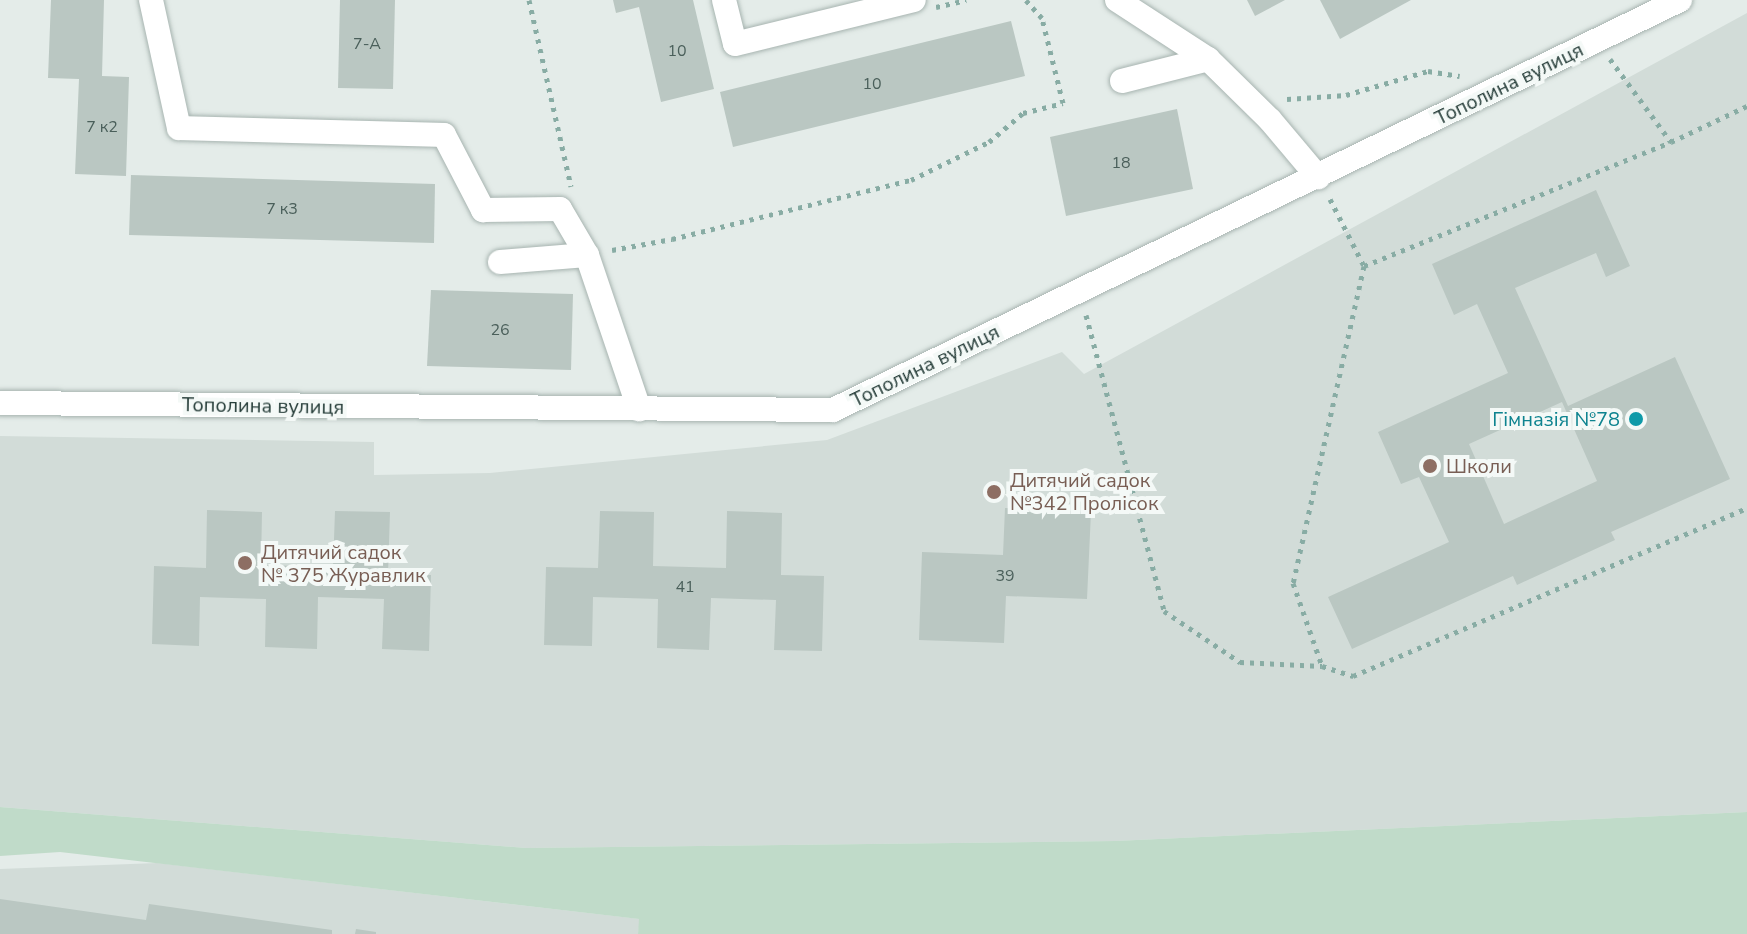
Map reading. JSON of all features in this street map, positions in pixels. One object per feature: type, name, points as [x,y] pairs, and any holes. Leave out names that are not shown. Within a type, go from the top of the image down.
[{"type":"street","points":[[151,0],[179,128],[444,135],[483,210],[560,209],[587,255],[639,409]]},
{"type":"street","points":[[724,0],[735,44],[914,0]]},
{"type":"street","points":[[1117,0],[1208,59],[1270,120],[1318,177]]},
{"type":"street","name":"Тополина вулиця","points":[[0,403],[833,410],[1680,0]]},
{"type":"street","points":[[1122,81],[1208,59]]},
{"type":"street","points":[[500,262],[587,255]]},
{"type":"path","points":[[529,0],[573,195]]},
{"type":"path","points":[[587,255],[672,239],[911,180],[989,142],[1023,113],[1063,103],[1042,18],[1026,0]]},
{"type":"path","points":[[1597,41],[1671,142]]},
{"type":"path","points":[[1278,95],[1291,101],[1346,95],[1428,71],[1469,78]]},
{"type":"path","points":[[1364,266],[1671,142],[1747,106]]},
{"type":"path","points":[[1318,177],[1364,266],[1293,583],[1322,666]]},
{"type":"path","points":[[1080,292],[1164,611],[1240,662],[1322,666],[1353,676],[1747,508]]},
{"type":"shaded area","points":[[1747,13],[1747,812],[1115,841],[526,848],[0,807],[0,436],[374,442],[374,475],[490,473],[827,440],[1062,352],[1084,374]]},
{"type":"shaded area","points":[[157,863],[640,919],[638,934],[0,934],[0,869]]},
{"type":"green space","points":[[0,807],[526,848],[1115,841],[1747,812],[1747,934],[638,934],[639,919],[60,852],[0,856]]},
{"type":"building","points":[[51,0],[104,0],[102,76],[129,77],[126,176],[75,174],[79,79],[48,78]]},
{"type":"building","points":[[340,0],[395,0],[393,89],[338,88]]},
{"type":"building","points":[[613,0],[693,0],[714,89],[661,102],[639,7],[616,13]]},
{"type":"building","points":[[1247,0],[1285,0],[1255,16]]},
{"type":"building","points":[[1320,0],[1411,0],[1340,39]]},
{"type":"building","points":[[1011,21],[1025,76],[733,147],[720,92]]},
{"type":"building","points":[[1177,109],[1193,189],[1066,216],[1050,137]]},
{"type":"building","points":[[131,175],[435,184],[434,243],[129,235]]},
{"type":"building","name":"Гімназія №78","points":[[1596,190],[1630,266],[1606,277],[1596,253],[1515,288],[1568,406],[1675,357],[1730,479],[1611,532],[1615,540],[1517,585],[1513,576],[1352,649],[1328,597],[1449,542],[1419,477],[1401,484],[1378,432],[1508,373],[1477,304],[1454,315],[1432,264]],"holes":[[[1562,402],[1597,481],[1504,524],[1469,444]]]},
{"type":"building","points":[[431,290],[573,294],[571,370],[427,366]]},
{"type":"building","points":[[1005,508],[1091,512],[1087,599],[1006,596],[1004,643],[919,640],[922,552],[1003,555]]},
{"type":"building","points":[[207,510],[262,512],[261,565],[333,567],[335,511],[390,512],[388,574],[431,575],[429,651],[382,649],[384,599],[318,597],[317,649],[265,647],[266,599],[200,597],[199,646],[152,644],[154,566],[206,568]]},
{"type":"building","points":[[600,511],[654,512],[653,566],[726,568],[727,511],[782,513],[781,575],[824,576],[822,651],[774,650],[776,600],[711,598],[709,650],[657,648],[658,599],[593,597],[592,646],[544,645],[546,567],[598,568]]},
{"type":"building","points":[[0,899],[146,920],[149,904],[332,930],[332,934],[0,934]]},
{"type":"building","points":[[356,929],[376,932],[376,934],[355,934]]},
{"type":"place","name":"Гімназія №78","points":[[1636,419]]},
{"type":"place","name":"Школи","points":[[1430,466]]},
{"type":"place","name":"Дитячий садок №342 Пролісок","points":[[994,492]]},
{"type":"place","name":"Дитячий садок № 375 Журавлик","points":[[245,563]]}]
